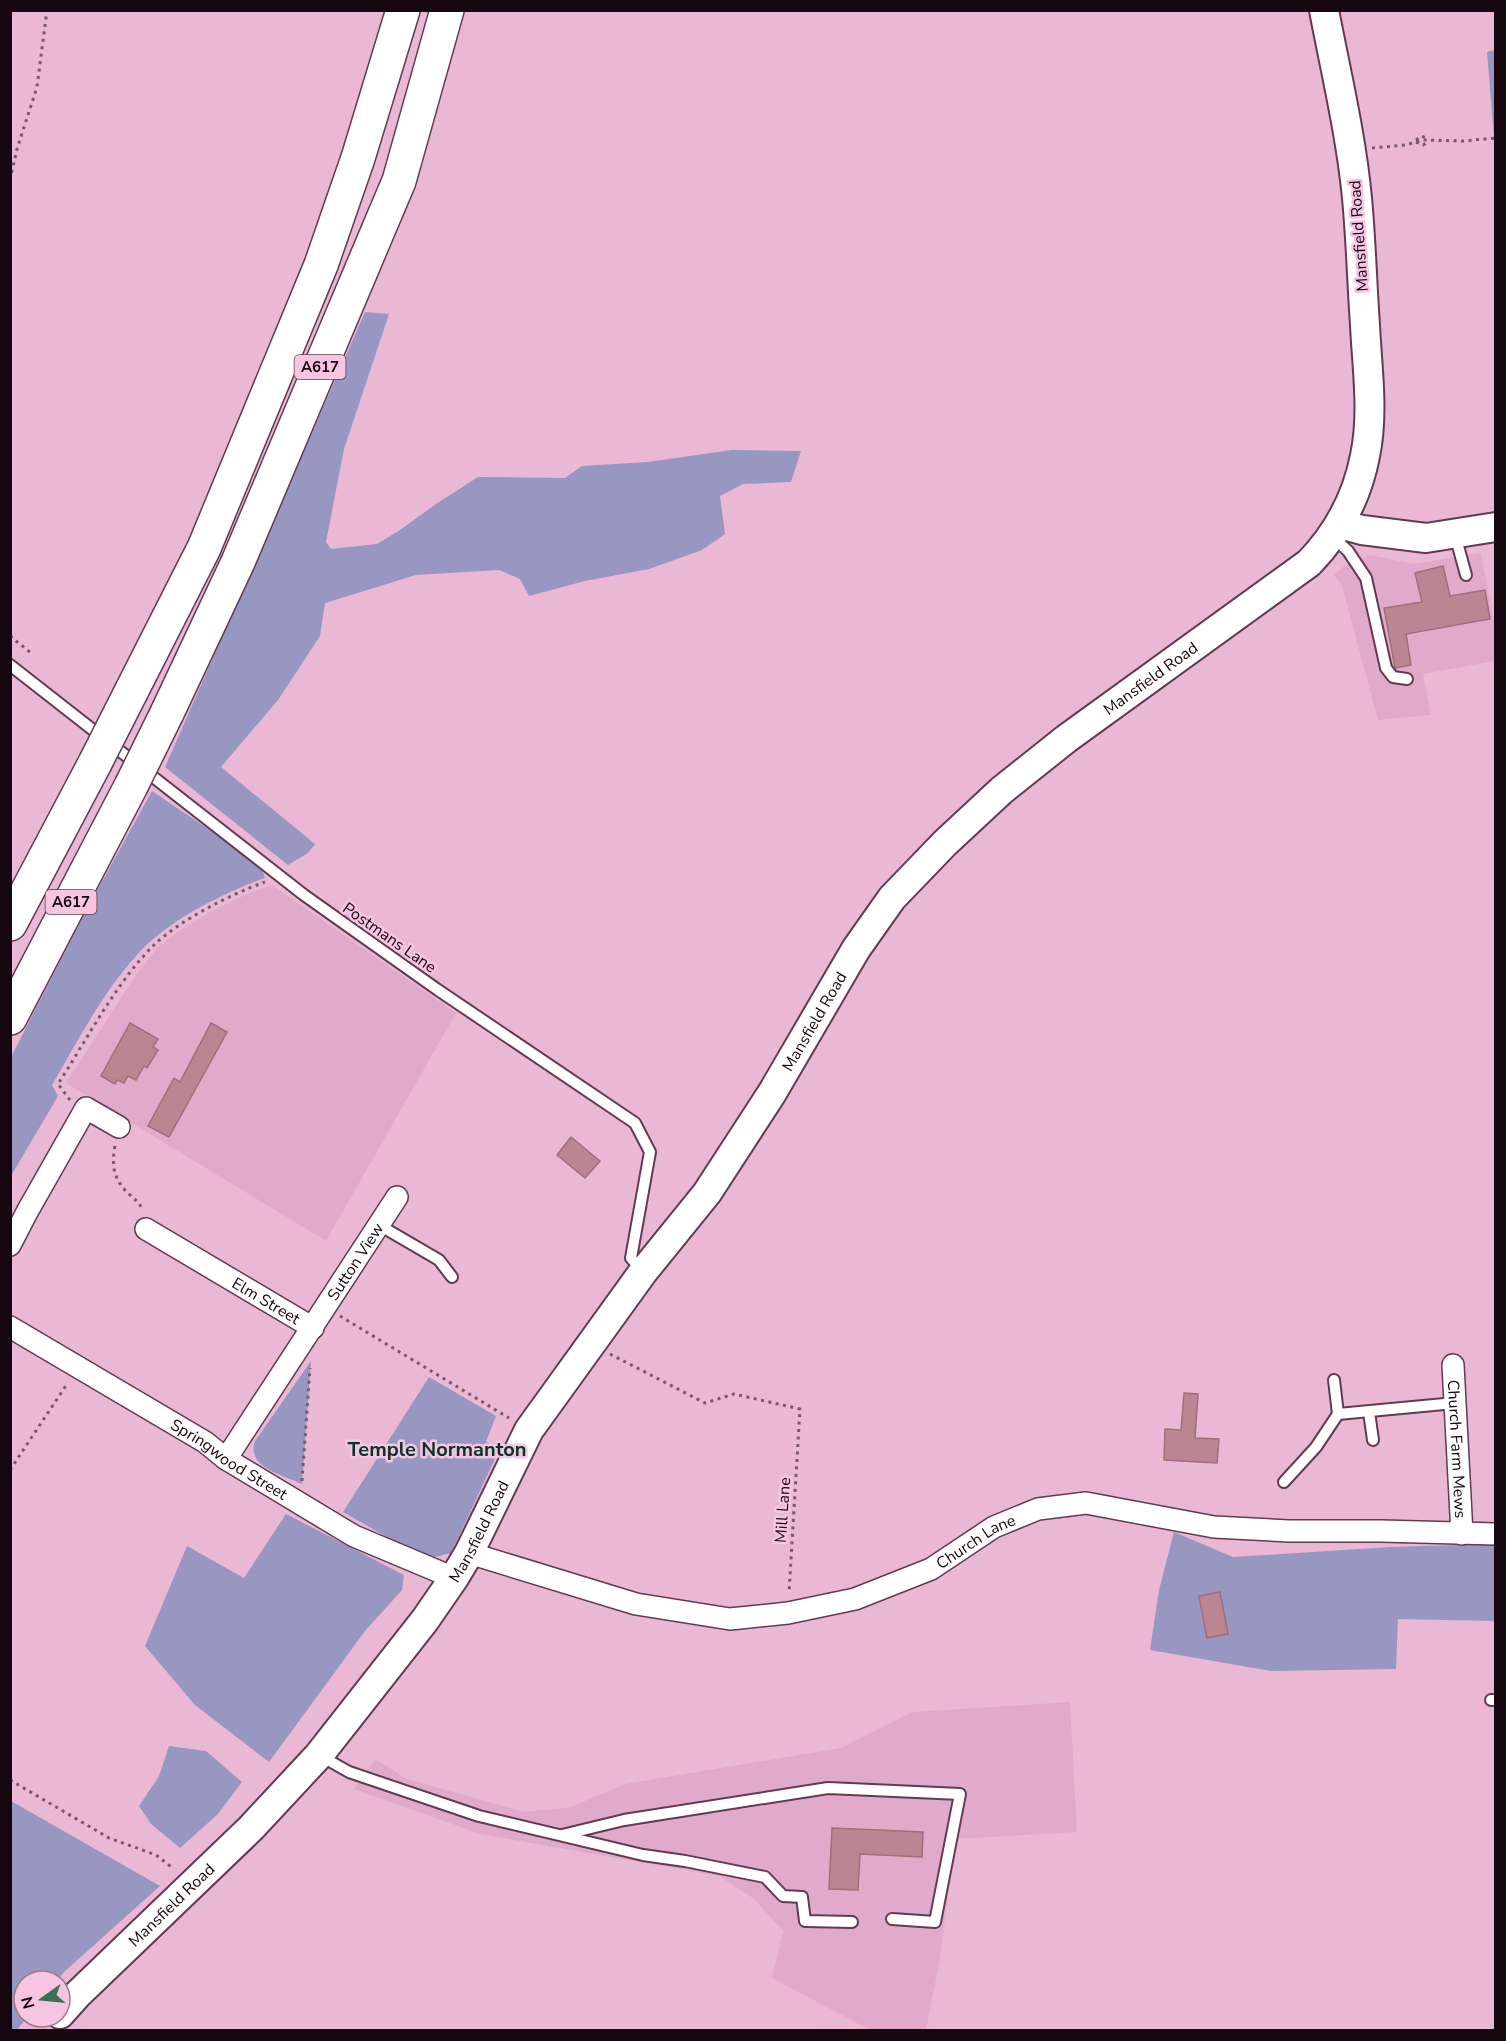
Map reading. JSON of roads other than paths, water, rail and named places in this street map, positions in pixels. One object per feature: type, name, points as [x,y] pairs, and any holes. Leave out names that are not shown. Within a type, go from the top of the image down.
[{"type":"highway","name":"A617","points":[[10,924],[204,548],[321,266],[358,158],[403,10]]},
{"type":"highway","name":"A617","points":[[10,1018],[131,786],[238,562],[399,181],[447,10]]},
{"type":"main road","name":"Mansfield Road","points":[[72,2001],[195,1884],[319,1755],[425,1620],[469,1553],[529,1430],[643,1272],[713,1183],[772,1093],[856,949],[892,898],[945,843],[1002,790],[1066,739],[1309,563],[1336,530],[1357,489],[1371,418],[1357,197],[1351,150],[1324,10]]},
{"type":"main road","points":[[1336,530],[1362,530],[1426,538],[1496,526]]},
{"type":"street","points":[[10,1245],[86,1108],[119,1127]]},
{"type":"street","name":"Sutton View","points":[[313,1328],[398,1197]]},
{"type":"street","name":"Elm Street","points":[[146,1229],[313,1328],[226,1459]]},
{"type":"street","name":"Springwood Street","points":[[10,1327],[205,1442],[226,1459],[354,1536],[454,1578]]},
{"type":"street","name":"Church Farm Mews","points":[[1453,1365],[1462,1534]]},
{"type":"street","name":"Church Lane","points":[[469,1553],[636,1604],[730,1619],[788,1613],[855,1599],[931,1569],[994,1527],[1038,1509],[1086,1503],[1214,1527],[1289,1531],[1496,1534]]},
{"type":"lane","points":[[1336,530],[1366,578],[1386,668],[1393,677],[1407,679]]},
{"type":"lane","points":[[1455,534],[1466,575]]},
{"type":"lane","name":"Postmans Lane","points":[[10,665],[281,876],[438,990],[635,1123],[650,1152],[631,1258],[643,1272]]},
{"type":"lane","points":[[379,1225],[439,1260],[452,1277]]},
{"type":"lane","points":[[1284,1482],[1311,1452],[1338,1414],[1334,1380]]},
{"type":"lane","points":[[1338,1414],[1455,1403]]},
{"type":"lane","points":[[1369,1412],[1373,1440]]},
{"type":"lane","points":[[319,1755],[349,1772],[478,1816],[643,1856],[685,1861],[765,1876],[783,1896],[802,1897],[805,1921],[852,1922]]},
{"type":"lane","points":[[559,1835],[624,1820],[828,1788],[960,1794],[935,1922],[892,1919]]},
{"type":"district","name":"Temple Normanton","points":[[437,1449]]}]
